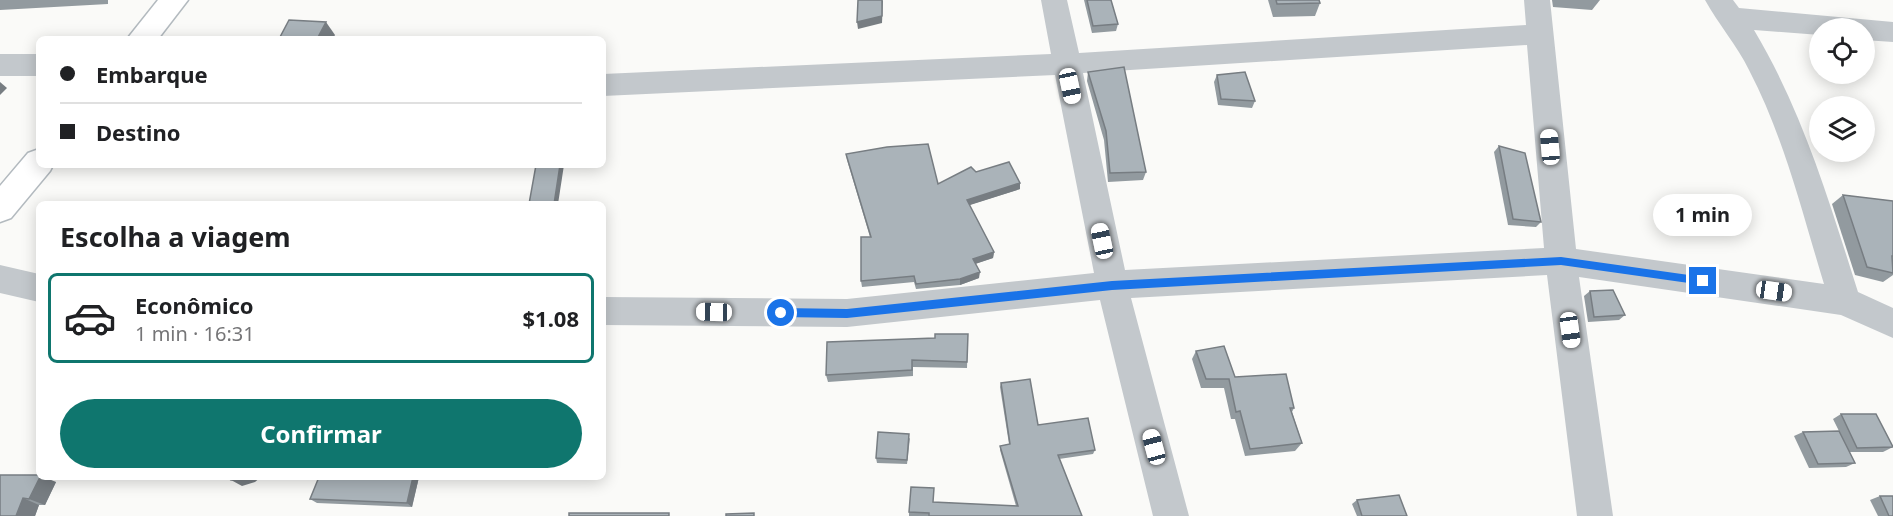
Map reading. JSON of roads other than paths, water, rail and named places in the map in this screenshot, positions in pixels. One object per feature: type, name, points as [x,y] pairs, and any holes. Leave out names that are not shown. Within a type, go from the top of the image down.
[{"type":"street","points":[[144,36],[174,0]]},
{"type":"street","points":[[1054,0],[1065,64],[1112,285],[1172,516]]},
{"type":"street","points":[[1537,0],[1561,261],[1595,516]]},
{"type":"street","points":[[1725,9],[1809,22]]},
{"type":"street","points":[[1725,9],[1778,95],[1845,301]]},
{"type":"street","points":[[1875,31],[1893,32]]},
{"type":"street","points":[[606,85],[1065,64],[1540,34]]},
{"type":"street","points":[[0,65],[36,65]]},
{"type":"street","points":[[0,208],[36,166]]},
{"type":"street","points":[[606,311],[847,313],[1112,285],[1561,261],[1845,301],[1893,323]]},
{"type":"street","points":[[0,279],[36,287]]}]
